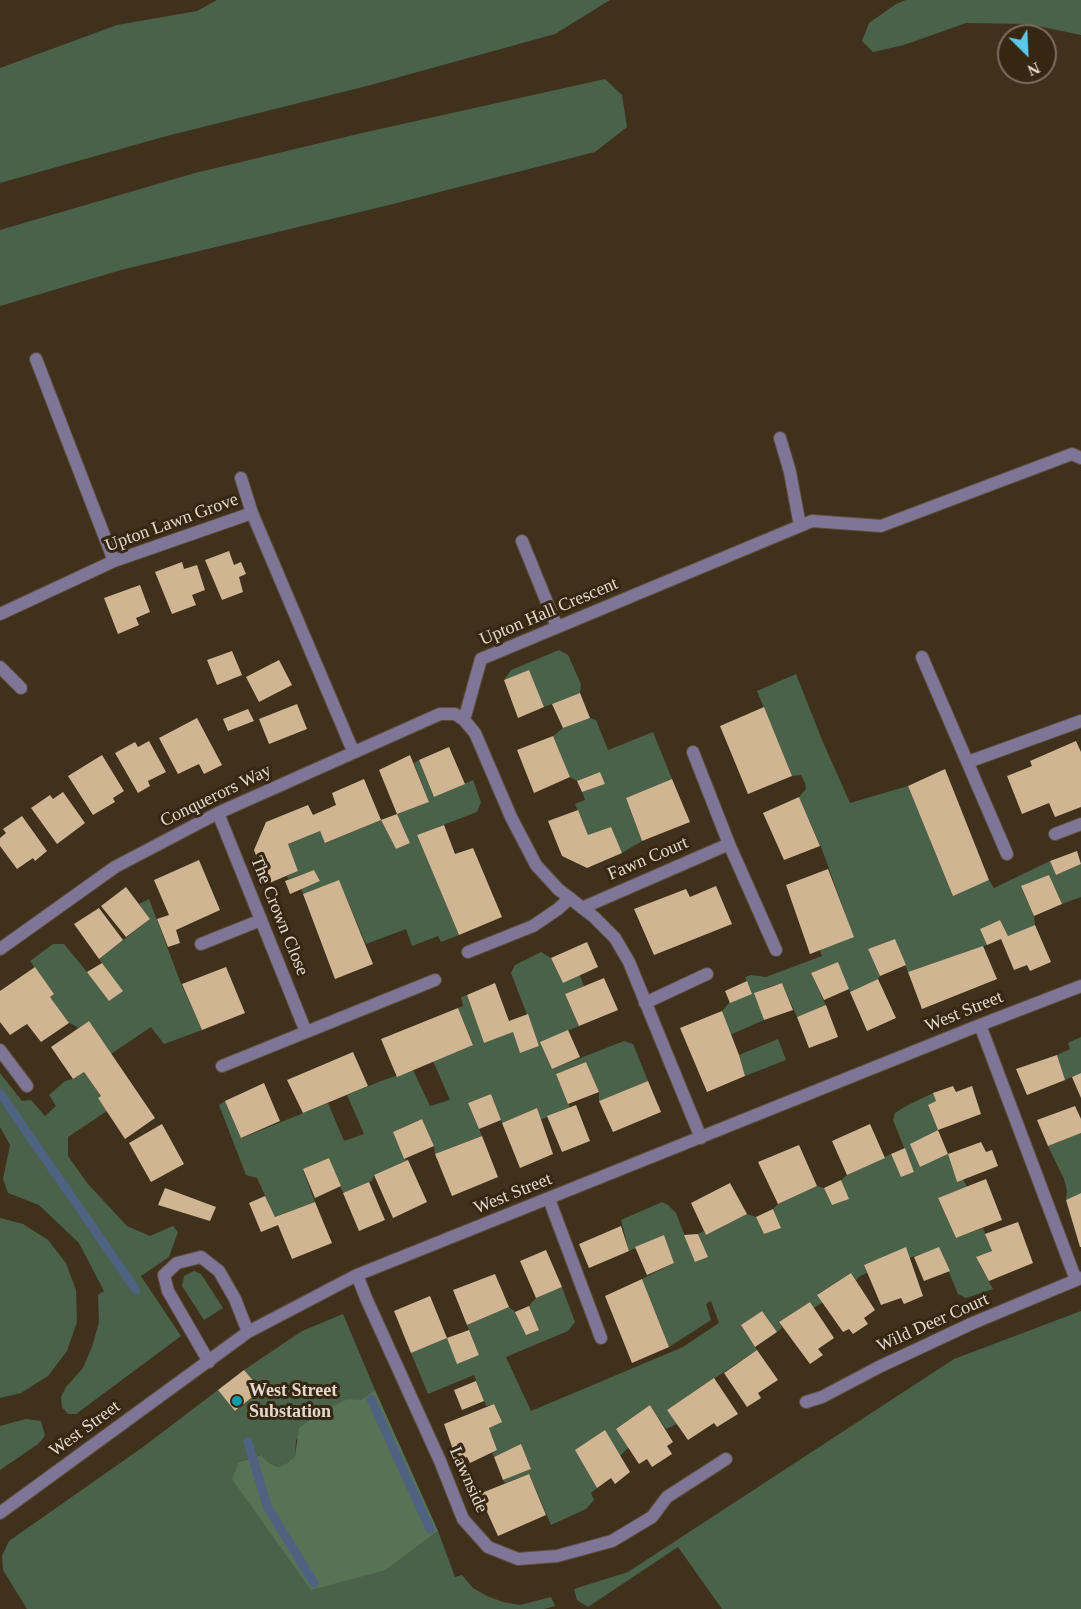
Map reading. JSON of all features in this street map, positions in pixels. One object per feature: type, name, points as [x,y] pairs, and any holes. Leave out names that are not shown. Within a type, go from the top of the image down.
[{"type":"street","points":[[36,359],[114,561]]},
{"type":"street","points":[[780,438],[790,472],[800,526]]},
{"type":"street","name":"Upton Hall Crescent","points":[[464,720],[481,659],[812,521],[881,526],[1072,454],[1081,458]]},
{"type":"street","points":[[241,478],[252,513]]},
{"type":"street","name":"Upton Lawn Grove","points":[[0,614],[114,561],[252,513],[353,752]]},
{"type":"street","points":[[522,541],[557,627]]},
{"type":"street","points":[[922,657],[1007,854]]},
{"type":"street","points":[[0,667],[21,688]]},
{"type":"street","name":"Conquerors Way","points":[[0,949],[115,867],[218,813],[440,714],[455,714],[464,720]]},
{"type":"street","points":[[464,720],[475,733],[511,817],[536,865],[558,889],[615,938],[628,962],[700,1138]]},
{"type":"street","points":[[968,762],[1081,721]]},
{"type":"street","points":[[693,752],[729,844],[776,950]]},
{"type":"street","name":"The Crown Close","points":[[218,813],[306,1032]]},
{"type":"street","points":[[1056,834],[1081,824]]},
{"type":"street","name":"Fawn Court","points":[[582,908],[729,844]]},
{"type":"street","points":[[468,952],[533,926],[570,898]]},
{"type":"street","points":[[201,944],[261,920]]},
{"type":"street","points":[[645,1003],[707,974]]},
{"type":"street","points":[[222,1066],[435,980]]},
{"type":"street","name":"West Street","points":[[0,1513],[248,1332],[357,1275],[980,1024],[1081,986]]},
{"type":"street","name":"Wild Deer Court","points":[[807,1402],[822,1397],[879,1367],[973,1323],[1078,1279],[980,1024]]},
{"type":"street","points":[[0,1050],[27,1086]]},
{"type":"street","points":[[549,1199],[601,1338]]},
{"type":"street","points":[[209,1362],[168,1291],[164,1275],[177,1263],[201,1257],[219,1271],[235,1299],[248,1332]]},
{"type":"street","name":"Lawnside","points":[[357,1275],[440,1461],[463,1519],[488,1547],[518,1559],[556,1556],[612,1541],[652,1517],[667,1497],[726,1459]]},
{"type":"green space","points":[[217,0],[610,0],[555,34],[367,86],[163,137],[0,183],[0,68],[117,25],[197,11]]},
{"type":"green space","points":[[906,0],[1081,0],[1081,35],[1057,30],[1057,24],[966,23],[904,45],[873,52],[862,41],[869,23],[896,4]]},
{"type":"green space","points":[[605,79],[622,95],[627,127],[595,152],[121,270],[0,306],[0,230],[195,173]]},
{"type":"green space","points":[[559,650],[568,655],[581,684],[580,693],[544,707],[529,671],[504,680],[511,670]]},
{"type":"green space","points":[[796,674],[850,803],[908,786],[953,895],[989,880],[994,888],[1050,861],[1056,875],[1081,864],[1081,897],[1062,904],[1049,876],[1021,887],[1034,916],[1035,925],[1008,936],[1000,920],[980,929],[987,945],[908,972],[895,939],[868,949],[880,976],[878,979],[850,992],[838,962],[811,973],[826,1006],[797,1017],[782,983],[769,987],[755,993],[764,1020],[730,1035],[722,1011],[747,982],[745,977],[751,975],[766,977],[822,956],[820,950],[845,913],[823,852],[799,797],[806,789],[805,783],[801,775],[792,776],[757,691]]},
{"type":"green space","points":[[590,718],[596,720],[608,750],[653,732],[672,779],[626,798],[642,841],[622,853],[588,835],[575,804],[585,800],[582,792],[605,784],[600,772],[577,781],[570,777],[553,736],[563,728]]},
{"type":"green space","points":[[419,760],[434,797],[473,780],[481,802],[477,812],[417,835],[459,935],[441,942],[438,936],[412,946],[406,929],[366,944],[339,881],[303,894],[301,889],[320,881],[314,870],[288,879],[287,876],[298,871],[288,844],[320,831],[326,843],[381,820],[396,849],[410,843],[397,814],[429,802],[414,763]]},
{"type":"green space","points":[[149,899],[180,981],[202,1030],[164,1044],[151,1027],[111,1054],[89,1021],[78,1028],[69,1023],[50,997],[54,994],[30,961],[53,944],[64,944],[87,972],[122,990],[99,959],[150,919],[139,904]]},
{"type":"green space","points":[[541,952],[551,958],[563,983],[580,975],[584,986],[565,994],[579,1026],[541,1042],[552,1069],[624,1041],[633,1044],[648,1081],[599,1101],[599,1092],[586,1062],[556,1074],[570,1107],[540,1120],[537,1108],[502,1123],[491,1094],[468,1103],[482,1136],[435,1154],[434,1146],[422,1119],[393,1132],[404,1159],[408,1160],[374,1175],[372,1181],[343,1193],[329,1158],[303,1170],[315,1202],[275,1217],[257,1178],[246,1175],[219,1105],[225,1101],[242,1138],[328,1103],[344,1141],[364,1134],[347,1095],[381,1081],[413,1070],[430,1106],[450,1100],[433,1061],[473,1044],[458,1008],[463,1006],[461,997],[467,995],[484,1043],[513,1032],[520,1053],[539,1046],[511,973],[515,965]]},
{"type":"green space","points":[[1081,1037],[1081,1073],[1065,1080],[1057,1055],[1070,1049],[1068,1043]]},
{"type":"green space","points":[[778,1039],[786,1060],[745,1076],[739,1055]]},
{"type":"green space","points":[[84,1072],[101,1096],[98,1098],[107,1111],[68,1137],[68,1156],[88,1184],[127,1226],[150,1236],[173,1226],[178,1232],[169,1257],[141,1276],[181,1336],[76,1414],[68,1414],[62,1407],[61,1397],[66,1387],[83,1368],[92,1347],[99,1322],[98,1295],[104,1291],[79,1243],[39,1205],[8,1193],[3,1179],[10,1145],[0,1127],[0,1073],[22,1101],[31,1100],[45,1116],[56,1106],[49,1095],[65,1081]]},
{"type":"green space","points":[[933,1093],[936,1101],[928,1106],[938,1130],[911,1144],[920,1167],[948,1154],[957,1181],[963,1179],[967,1187],[938,1198],[956,1238],[983,1228],[992,1251],[976,1257],[993,1289],[966,1298],[958,1294],[939,1248],[909,1258],[906,1248],[864,1265],[867,1273],[856,1280],[851,1273],[818,1294],[823,1302],[814,1308],[810,1302],[779,1322],[782,1328],[777,1332],[762,1311],[741,1325],[757,1350],[667,1410],[677,1424],[666,1429],[650,1405],[616,1429],[629,1447],[619,1457],[576,1451],[597,1488],[591,1493],[594,1500],[586,1509],[551,1525],[529,1474],[505,1483],[503,1480],[531,1469],[521,1445],[494,1457],[492,1453],[497,1450],[489,1428],[501,1422],[494,1404],[486,1406],[474,1375],[428,1394],[411,1353],[447,1338],[479,1355],[467,1325],[509,1307],[539,1330],[529,1306],[536,1298],[562,1287],[575,1322],[568,1331],[506,1357],[531,1411],[683,1347],[719,1323],[711,1301],[706,1304],[711,1320],[669,1347],[642,1279],[674,1263],[664,1235],[629,1251],[621,1220],[662,1202],[668,1205],[676,1213],[695,1262],[707,1257],[698,1234],[704,1231],[706,1235],[747,1214],[756,1217],[764,1234],[781,1228],[773,1209],[778,1204],[817,1186],[824,1188],[832,1205],[848,1199],[841,1180],[891,1154],[901,1177],[914,1172],[893,1120],[895,1113]]},
{"type":"green space","points":[[1081,1133],[1081,1193],[1066,1200],[1067,1191],[1064,1179],[1048,1146]]},
{"type":"green space","points":[[0,1218],[23,1224],[48,1240],[66,1263],[76,1290],[77,1322],[67,1351],[48,1376],[21,1393],[0,1398]]},
{"type":"green space","points":[[194,1271],[201,1274],[223,1308],[204,1320],[182,1286],[184,1276]]},
{"type":"green space","points":[[1081,1311],[1081,1609],[722,1609],[678,1547],[588,1607],[577,1600],[574,1589],[628,1572],[954,1359]]},
{"type":"green space","points":[[343,1314],[375,1390],[361,1401],[348,1399],[296,1440],[295,1456],[280,1467],[269,1463],[260,1455],[239,1462],[386,1570],[438,1531],[455,1577],[462,1575],[473,1588],[503,1602],[520,1605],[551,1597],[555,1606],[544,1609],[27,1609],[3,1570],[2,1556],[9,1541],[143,1447],[218,1390],[236,1411],[261,1390],[244,1370],[302,1331]]},
{"type":"green space","points":[[375,1390],[438,1531],[386,1570],[311,1590],[232,1479],[239,1462],[261,1455],[269,1463],[279,1467],[287,1463],[295,1456],[299,1428],[322,1411],[348,1399],[361,1400]]},
{"type":"green space","points":[[26,1419],[41,1421],[45,1436],[38,1444],[0,1470],[0,1426]]},
{"type":"building","points":[[229,551],[234,565],[241,562],[246,574],[239,577],[243,592],[222,600],[205,560]]},
{"type":"building","points":[[182,562],[184,569],[197,565],[205,590],[192,595],[196,605],[172,614],[155,572]]},
{"type":"building","points":[[140,585],[150,612],[136,618],[139,625],[118,634],[104,598]]},
{"type":"building","points":[[232,651],[242,675],[217,685],[207,660]]},
{"type":"building","points":[[279,660],[292,685],[259,702],[246,677]]},
{"type":"building","points":[[529,670],[544,707],[518,718],[504,680]]},
{"type":"building","points":[[580,693],[590,718],[563,728],[552,704]]},
{"type":"building","points":[[297,704],[307,729],[269,744],[259,719]]},
{"type":"building","points":[[764,707],[792,776],[748,794],[720,726]]},
{"type":"building","points":[[248,709],[254,721],[228,731],[223,719]]},
{"type":"building","points":[[197,718],[222,765],[204,774],[199,764],[178,774],[159,738]]},
{"type":"building","points":[[553,736],[570,777],[534,793],[517,750]]},
{"type":"building","points":[[149,741],[166,772],[148,781],[150,786],[138,793],[115,753],[135,742],[138,747]]},
{"type":"building","points":[[1076,741],[1081,752],[1081,807],[1055,817],[1049,803],[1022,814],[1007,776],[1032,766],[1030,761]]},
{"type":"building","points":[[449,747],[465,784],[434,797],[419,760]]},
{"type":"building","points":[[102,755],[124,791],[113,798],[115,802],[93,815],[68,776]]},
{"type":"building","points":[[410,755],[429,802],[397,814],[379,770]]},
{"type":"building","points":[[945,769],[989,880],[953,896],[908,786]]},
{"type":"building","points":[[600,772],[605,784],[582,792],[577,781]]},
{"type":"building","points":[[364,779],[381,820],[325,843],[320,831],[288,844],[298,871],[267,884],[254,850],[266,822],[308,805],[313,815],[336,805],[332,793]]},
{"type":"building","points":[[672,779],[690,822],[642,841],[626,798]]},
{"type":"building","points":[[63,792],[85,823],[57,844],[31,808],[50,795],[53,799]]},
{"type":"building","points":[[799,797],[820,846],[784,860],[763,813]]},
{"type":"building","points":[[578,810],[588,835],[611,827],[622,853],[587,868],[562,856],[548,821]]},
{"type":"building","points":[[397,814],[410,843],[396,849],[381,820]]},
{"type":"building","points":[[22,816],[47,851],[35,861],[33,858],[17,869],[0,846],[0,838],[6,833],[3,829]]},
{"type":"building","points":[[444,825],[455,854],[473,848],[502,917],[459,935],[417,835]]},
{"type":"building","points":[[1077,851],[1081,864],[1056,875],[1050,861]]},
{"type":"building","points":[[199,860],[220,910],[176,930],[180,943],[168,947],[157,919],[169,915],[154,880]]},
{"type":"building","points":[[828,869],[854,937],[810,954],[786,885]]},
{"type":"building","points":[[314,870],[320,881],[290,894],[285,881]]},
{"type":"building","points":[[1049,875],[1062,904],[1034,916],[1021,886]]},
{"type":"building","points":[[339,880],[373,964],[335,979],[303,894]]},
{"type":"building","points":[[716,886],[732,924],[654,955],[634,909],[686,889],[690,897]]},
{"type":"building","points":[[126,887],[150,919],[126,937],[101,906]]},
{"type":"building","points":[[99,908],[123,940],[99,959],[74,924]]},
{"type":"building","points":[[1000,920],[1008,936],[1035,925],[1051,962],[1030,971],[1027,965],[1014,970],[1001,939],[987,945],[980,929]]},
{"type":"building","points":[[895,939],[906,965],[880,976],[868,949]]},
{"type":"building","points":[[587,942],[598,967],[563,983],[551,958]]},
{"type":"building","points":[[983,946],[997,979],[922,1009],[908,972]]},
{"type":"building","points":[[838,962],[849,989],[824,1000],[811,973]]},
{"type":"building","points":[[102,963],[123,991],[109,1001],[87,972]]},
{"type":"building","points":[[35,967],[54,994],[50,997],[69,1023],[41,1042],[27,1024],[10,1035],[0,1022],[0,991]]},
{"type":"building","points":[[226,967],[245,1013],[202,1030],[182,984]]},
{"type":"building","points":[[604,978],[618,1010],[579,1026],[565,994]]},
{"type":"building","points":[[878,979],[896,1018],[867,1031],[850,992]]},
{"type":"building","points":[[747,981],[752,994],[730,1003],[725,991]]},
{"type":"building","points":[[495,983],[509,1021],[528,1014],[539,1046],[520,1053],[513,1032],[484,1043],[467,995]]},
{"type":"building","points":[[782,983],[793,1010],[764,1020],[754,993]]},
{"type":"building","points":[[826,1005],[838,1037],[809,1048],[797,1017]]},
{"type":"building","points":[[458,1008],[473,1045],[397,1077],[381,1039]]},
{"type":"building","points":[[722,1011],[745,1076],[707,1092],[680,1028]]},
{"type":"building","points":[[89,1021],[155,1118],[125,1139],[98,1098],[101,1096],[84,1072],[73,1079],[51,1047]]},
{"type":"building","points":[[568,1030],[580,1057],[552,1069],[540,1042]]},
{"type":"building","points":[[353,1052],[368,1086],[303,1113],[287,1080]]},
{"type":"building","points":[[1057,1055],[1065,1080],[1027,1095],[1016,1069]]},
{"type":"building","points":[[586,1062],[599,1092],[568,1104],[556,1074]]},
{"type":"building","points":[[1081,1073],[1081,1098],[1072,1077]]},
{"type":"building","points":[[648,1081],[661,1112],[613,1132],[599,1101]]},
{"type":"building","points":[[264,1083],[280,1121],[241,1138],[225,1101]]},
{"type":"building","points":[[953,1086],[956,1092],[972,1086],[981,1114],[938,1130],[928,1105],[936,1101],[933,1093]]},
{"type":"building","points":[[491,1094],[501,1120],[479,1129],[468,1103]]},
{"type":"building","points":[[576,1105],[590,1141],[562,1152],[547,1116]]},
{"type":"building","points":[[1075,1106],[1081,1119],[1081,1133],[1048,1146],[1037,1120]]},
{"type":"building","points":[[537,1108],[553,1154],[520,1168],[502,1123]]},
{"type":"building","points":[[422,1119],[434,1146],[404,1159],[393,1132]]},
{"type":"building","points":[[162,1124],[184,1164],[151,1182],[129,1143]]},
{"type":"building","points":[[870,1124],[885,1158],[847,1175],[832,1141]]},
{"type":"building","points":[[938,1130],[948,1154],[920,1167],[910,1144]]},
{"type":"building","points":[[482,1136],[498,1177],[452,1196],[435,1154]]},
{"type":"building","points":[[981,1142],[986,1152],[992,1150],[998,1166],[957,1182],[948,1154]]},
{"type":"building","points":[[799,1145],[817,1186],[778,1204],[758,1162]]},
{"type":"building","points":[[905,1148],[914,1172],[901,1177],[891,1154]]},
{"type":"building","points":[[329,1158],[341,1186],[315,1198],[303,1169]]},
{"type":"building","points":[[408,1160],[427,1202],[393,1218],[374,1175]]},
{"type":"building","points":[[986,1179],[1002,1220],[956,1238],[938,1198]]},
{"type":"building","points":[[841,1180],[849,1199],[832,1205],[824,1188]]},
{"type":"building","points":[[369,1182],[385,1220],[359,1231],[343,1193]]},
{"type":"building","points":[[730,1183],[747,1214],[706,1235],[691,1203]]},
{"type":"building","points":[[165,1188],[216,1207],[210,1221],[158,1205]]},
{"type":"building","points":[[1081,1193],[1081,1247],[1080,1247],[1066,1200]]},
{"type":"building","points":[[265,1196],[275,1217],[315,1202],[332,1243],[292,1259],[278,1225],[261,1232],[249,1203]]},
{"type":"building","points":[[773,1209],[781,1228],[764,1234],[756,1217]]},
{"type":"building","points":[[1018,1222],[1033,1263],[989,1281],[976,1257],[992,1251],[985,1234]]},
{"type":"building","points":[[621,1226],[629,1251],[589,1268],[579,1244]]},
{"type":"building","points":[[698,1234],[708,1257],[695,1262],[684,1235]]},
{"type":"building","points":[[664,1235],[674,1263],[647,1275],[635,1247]]},
{"type":"building","points":[[906,1247],[923,1296],[904,1304],[901,1298],[881,1305],[864,1265]]},
{"type":"building","points":[[939,1247],[950,1271],[924,1281],[914,1257]]},
{"type":"building","points":[[546,1250],[562,1287],[536,1298],[520,1261]]},
{"type":"building","points":[[851,1273],[875,1310],[864,1318],[868,1324],[853,1334],[849,1329],[843,1332],[817,1295]]},
{"type":"building","points":[[495,1274],[509,1307],[467,1325],[453,1290]]},
{"type":"building","points":[[642,1279],[669,1347],[632,1363],[605,1296]]},
{"type":"building","points":[[430,1296],[447,1338],[411,1353],[394,1311]]},
{"type":"building","points":[[810,1302],[834,1338],[818,1349],[823,1355],[810,1364],[779,1322]]},
{"type":"building","points":[[529,1306],[539,1330],[526,1335],[515,1312]]},
{"type":"building","points":[[762,1311],[777,1332],[755,1347],[741,1325]]},
{"type":"building","points":[[469,1330],[479,1355],[457,1364],[447,1338]]},
{"type":"building","points":[[757,1350],[778,1380],[758,1393],[761,1398],[747,1407],[724,1373]]},
{"type":"building","name":"West Street Substation","points":[[244,1370],[261,1390],[235,1411],[218,1390]]},
{"type":"building","points":[[714,1378],[738,1414],[717,1427],[714,1423],[688,1440],[667,1410]]},
{"type":"building","points":[[476,1381],[484,1401],[462,1410],[454,1390]]},
{"type":"building","points":[[494,1404],[502,1422],[489,1428],[497,1450],[470,1463],[467,1457],[457,1461],[444,1424]]},
{"type":"building","points":[[650,1405],[673,1442],[667,1446],[672,1454],[652,1467],[647,1459],[639,1464],[616,1429]]},
{"type":"building","points":[[605,1430],[630,1472],[615,1484],[611,1478],[597,1488],[575,1450]]},
{"type":"building","points":[[521,1444],[531,1469],[503,1480],[494,1457]]},
{"type":"building","points":[[529,1474],[546,1515],[498,1536],[479,1494]]},
{"type":"waterway","points":[[0,1093],[136,1290]]},
{"type":"waterway","points":[[371,1399],[430,1529]]},
{"type":"waterway","points":[[248,1442],[267,1506],[314,1583]]},
{"type":"place","name":"West Street Substation","points":[[237,1401]]}]
